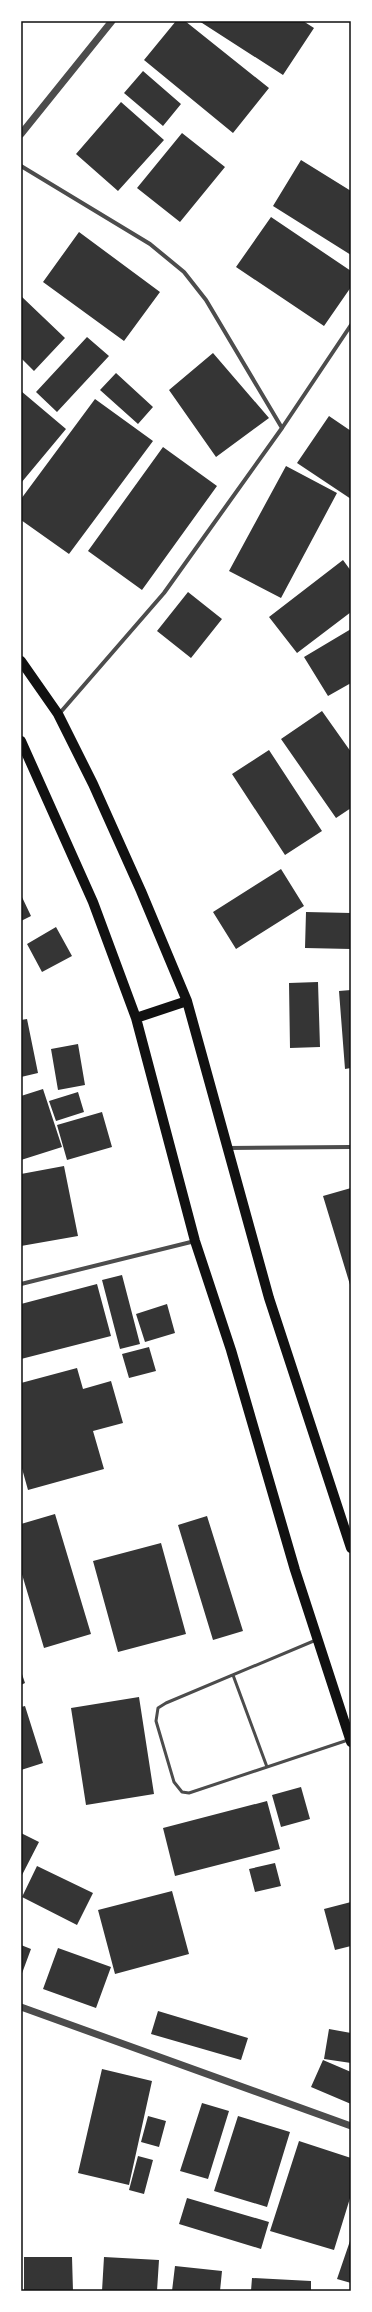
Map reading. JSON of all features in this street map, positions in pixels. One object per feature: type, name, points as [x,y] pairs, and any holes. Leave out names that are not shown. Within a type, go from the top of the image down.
[{"type":"main road","points":[[21,661],[58,714],[93,784],[142,891],[187,1001],[269,1298],[351,1548]]},
{"type":"main road","points":[[21,741],[93,902],[136,1018],[195,1241],[318,1640],[351,1741]]},
{"type":"main road","points":[[136,1018],[187,1001]]},
{"type":"street","points":[[21,134],[112,21]]},
{"type":"street","points":[[21,166],[150,244],[184,272],[206,300],[282,428]]},
{"type":"street","points":[[58,714],[164,593],[282,428],[351,325]]},
{"type":"street","points":[[228,1148],[351,1147]]},
{"type":"street","points":[[21,1284],[195,1241]]},
{"type":"street","points":[[21,2007],[351,2126]]},
{"type":"lane","points":[[318,1640],[166,1703],[158,1708],[156,1721],[174,1782],[179,1789],[189,1793],[351,1741]]},
{"type":"lane","points":[[233,1675],[267,1767]]},
{"type":"building","points":[[176,21],[185,21],[269,88],[233,133],[144,60]]},
{"type":"building","points":[[199,21],[303,21],[314,28],[283,75]]},
{"type":"building","points":[[143,71],[181,104],[163,126],[124,93]]},
{"type":"building","points":[[121,102],[164,140],[118,191],[76,154]]},
{"type":"building","points":[[182,133],[225,167],[180,222],[137,188]]},
{"type":"building","points":[[301,160],[351,191],[351,255],[273,206]]},
{"type":"building","points":[[271,217],[351,271],[351,287],[324,326],[236,267]]},
{"type":"building","points":[[79,232],[160,292],[124,341],[43,282]]},
{"type":"building","points":[[21,296],[65,338],[34,371],[21,358]]},
{"type":"building","points":[[87,337],[109,356],[57,412],[36,392]]},
{"type":"building","points":[[213,353],[269,418],[216,457],[169,390]]},
{"type":"building","points":[[116,373],[153,407],[138,424],[100,390]]},
{"type":"building","points":[[21,391],[66,429],[21,483]]},
{"type":"building","points":[[95,399],[153,441],[69,554],[21,520],[21,499]]},
{"type":"building","points":[[329,416],[351,431],[351,499],[297,463]]},
{"type":"building","points":[[163,447],[217,486],[142,590],[88,551]]},
{"type":"building","points":[[286,466],[337,493],[281,598],[229,571]]},
{"type":"building","points":[[343,560],[351,571],[351,612],[297,653],[269,617]]},
{"type":"building","points":[[188,592],[222,619],[191,658],[157,631]]},
{"type":"building","points":[[351,629],[351,683],[328,696],[304,657]]},
{"type":"building","points":[[322,711],[351,752],[351,808],[336,818],[281,739]]},
{"type":"building","points":[[269,750],[322,831],[285,855],[232,774]]},
{"type":"building","points":[[281,869],[304,906],[236,949],[213,912]]},
{"type":"building","points":[[21,895],[31,916],[21,921]]},
{"type":"building","points":[[306,912],[351,913],[351,949],[305,948]]},
{"type":"building","points":[[56,927],[72,956],[42,972],[27,944]]},
{"type":"building","points":[[318,982],[320,1047],[290,1048],[289,983]]},
{"type":"building","points":[[351,990],[351,1068],[345,1069],[339,991]]},
{"type":"building","points":[[27,1019],[38,1073],[21,1077],[21,1020]]},
{"type":"building","points":[[78,1044],[85,1085],[58,1090],[51,1049]]},
{"type":"building","points":[[43,1089],[62,1147],[21,1160],[21,1096]]},
{"type":"building","points":[[78,1092],[84,1112],[56,1121],[49,1101]]},
{"type":"building","points":[[102,1112],[112,1147],[67,1160],[57,1125]]},
{"type":"building","points":[[64,1166],[78,1236],[21,1246],[21,1174]]},
{"type":"building","points":[[351,1188],[351,1288],[323,1196]]},
{"type":"building","points":[[122,1275],[140,1344],[120,1349],[102,1280]]},
{"type":"building","points":[[97,1284],[111,1336],[21,1359],[21,1304]]},
{"type":"building","points":[[167,1304],[175,1333],[145,1342],[136,1314]]},
{"type":"building","points":[[149,1347],[156,1371],[129,1378],[122,1354]]},
{"type":"building","points":[[77,1368],[83,1389],[111,1381],[123,1423],[93,1431],[104,1469],[28,1490],[21,1465],[21,1383]]},
{"type":"building","points":[[55,1514],[91,1634],[44,1648],[21,1571],[21,1524]]},
{"type":"building","points":[[207,1516],[243,1631],[213,1640],[178,1525]]},
{"type":"building","points":[[161,1543],[186,1634],[118,1652],[93,1561]]},
{"type":"building","points":[[21,1671],[25,1683],[21,1685]]},
{"type":"building","points":[[139,1697],[154,1794],[86,1805],[71,1708]]},
{"type":"building","points":[[25,1706],[43,1763],[21,1770],[21,1707]]},
{"type":"building","points":[[301,1787],[310,1819],[281,1827],[272,1795]]},
{"type":"building","points":[[267,1801],[280,1849],[175,1876],[163,1828]]},
{"type":"building","points":[[21,1833],[39,1842],[21,1877]]},
{"type":"building","points":[[275,1863],[281,1886],[255,1892],[249,1869]]},
{"type":"building","points":[[37,1866],[93,1893],[77,1925],[22,1897]]},
{"type":"building","points":[[172,1891],[189,1954],[115,1974],[98,1910]]},
{"type":"building","points":[[351,1902],[351,1946],[335,1950],[324,1909]]},
{"type":"building","points":[[21,1945],[31,1949],[21,1976]]},
{"type":"building","points":[[58,1948],[111,1967],[96,2008],[43,1989]]},
{"type":"building","points":[[158,2011],[248,2038],[241,2060],[151,2034]]},
{"type":"building","points":[[329,2029],[351,2033],[351,2063],[324,2059]]},
{"type":"building","points":[[323,2060],[351,2072],[351,2104],[311,2087]]},
{"type":"building","points":[[102,2069],[152,2081],[129,2185],[78,2173]]},
{"type":"building","points":[[202,2103],[229,2111],[208,2179],[180,2171]]},
{"type":"building","points":[[148,2116],[166,2121],[159,2147],[141,2142]]},
{"type":"building","points":[[238,2116],[290,2132],[267,2207],[214,2191]]},
{"type":"building","points":[[299,2141],[351,2158],[351,2195],[334,2250],[270,2231]]},
{"type":"building","points":[[138,2156],[153,2160],[144,2194],[129,2190]]},
{"type":"building","points":[[187,2198],[269,2222],[261,2249],[179,2224]]},
{"type":"building","points":[[351,2238],[351,2283],[337,2279]]},
{"type":"building","points":[[24,2257],[72,2257],[73,2291],[24,2291]]},
{"type":"building","points":[[104,2257],[159,2260],[157,2291],[102,2291]]},
{"type":"building","points":[[175,2266],[222,2271],[220,2291],[172,2291]]},
{"type":"building","points":[[252,2278],[311,2281],[311,2291],[251,2291]]}]
